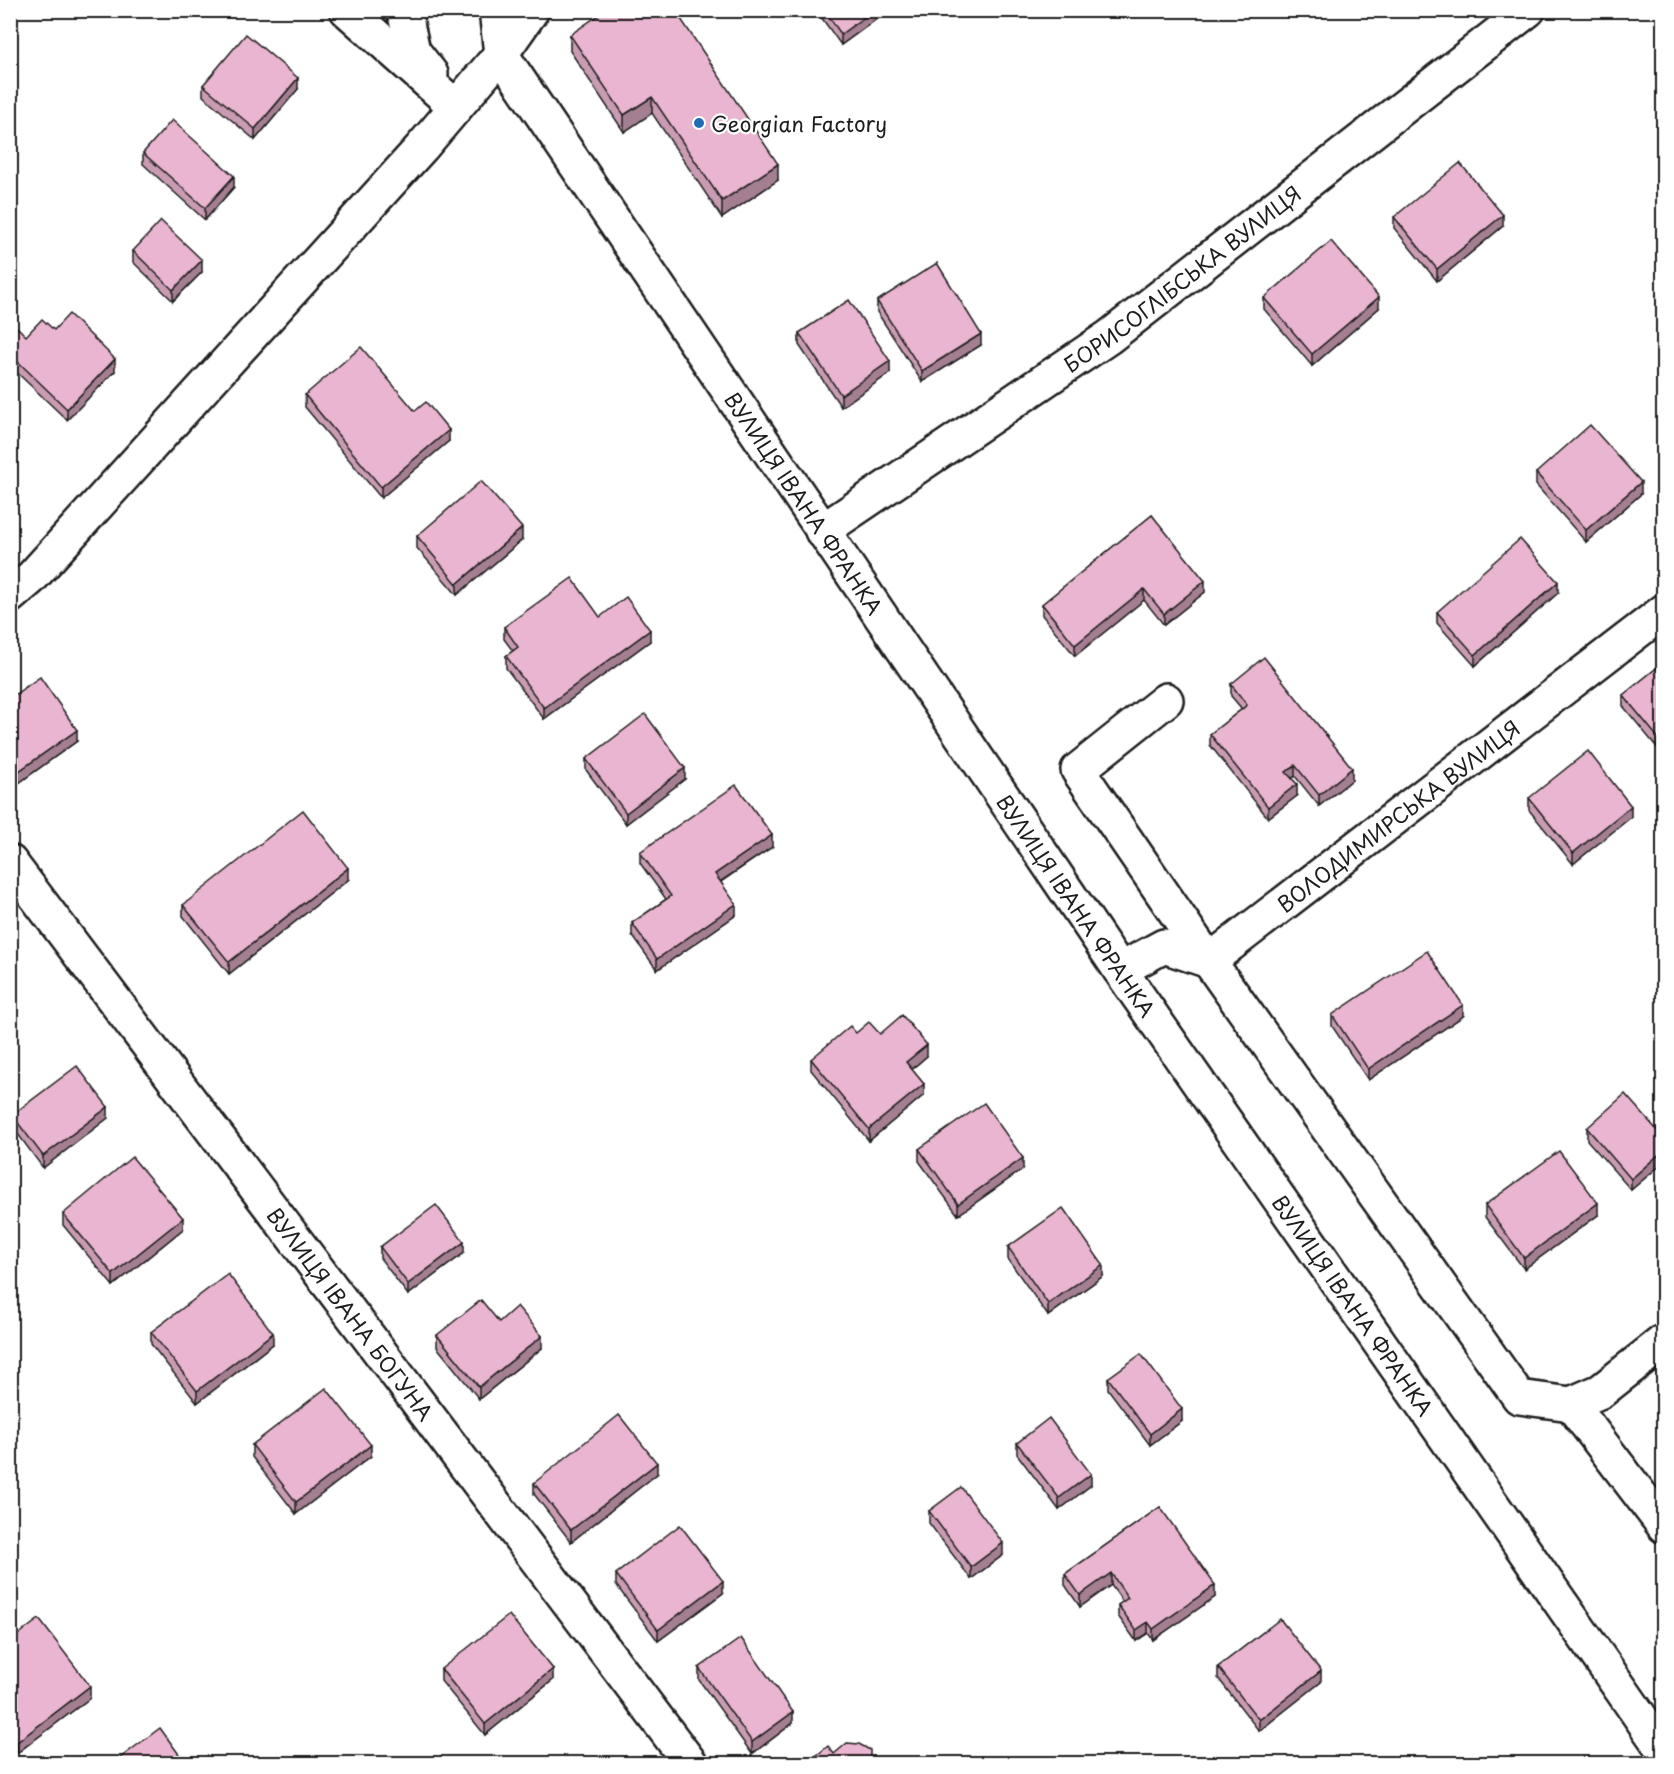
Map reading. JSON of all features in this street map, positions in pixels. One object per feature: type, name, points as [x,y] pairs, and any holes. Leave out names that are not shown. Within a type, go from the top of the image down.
[{"type":"street","points":[[347,10],[456,107]]},
{"type":"street","points":[[404,10],[413,51],[456,107]]},
{"type":"street","points":[[496,10],[501,54]]},
{"type":"street","points":[[10,596],[39,569],[422,147],[501,54],[532,10]]},
{"type":"street","name":"БОРИСОГЛІБСЬКА ВУЛИЦЯ","points":[[822,531],[1109,337],[1528,10]]},
{"type":"street","name":"ВУЛИЦЯ ІВАНА ФРАНКА","points":[[501,54],[1119,970],[1664,1751]]},
{"type":"street","name":"ВОЛОДИМИРСЬКА ВУЛИЦЯ","points":[[1209,961],[1664,611]]},
{"type":"street","points":[[1166,700],[1078,770],[1209,961],[1519,1397],[1571,1404],[1601,1391],[1664,1341]]},
{"type":"street","name":"ВУЛИЦЯ ІВАНА БОГУНА","points":[[10,862],[691,1764]]},
{"type":"street","points":[[1119,970],[1164,946],[1209,961]]},
{"type":"street","points":[[1571,1404],[1664,1526]]},
{"type":"building","name":"Georgian Factory","points":[[606,10],[675,10],[778,164],[722,201],[652,97],[624,115],[570,35]]},
{"type":"building","points":[[824,10],[874,10],[841,34]]},
{"type":"building","points":[[246,34],[298,78],[255,129],[203,85]]},
{"type":"building","points":[[172,120],[234,176],[205,208],[143,153]]},
{"type":"building","points":[[1460,163],[1503,215],[1437,269],[1394,217]]},
{"type":"building","points":[[161,221],[202,260],[173,290],[133,251]]},
{"type":"building","points":[[1331,241],[1379,297],[1312,354],[1264,298]]},
{"type":"building","points":[[937,263],[981,334],[922,371],[877,301]]},
{"type":"building","points":[[849,300],[890,361],[841,395],[799,333]]},
{"type":"building","points":[[69,314],[115,359],[67,409],[10,354],[10,334],[17,327],[26,336],[42,319],[54,330]]},
{"type":"building","points":[[361,347],[415,411],[426,402],[449,430],[381,487],[305,395]]},
{"type":"building","points":[[1590,425],[1641,482],[1586,530],[1536,473]]},
{"type":"building","points":[[481,481],[522,528],[457,584],[417,536]]},
{"type":"building","points":[[1152,515],[1205,581],[1164,614],[1144,589],[1075,645],[1042,604]]},
{"type":"building","points":[[1520,539],[1558,582],[1475,655],[1437,612]]},
{"type":"building","points":[[572,578],[600,617],[626,597],[650,630],[544,708],[506,656],[518,647],[504,627]]},
{"type":"building","points":[[1264,657],[1352,768],[1319,795],[1295,765],[1286,772],[1297,784],[1268,807],[1210,734],[1247,705],[1231,684]]},
{"type":"building","points":[[1664,662],[1664,745],[1623,695]]},
{"type":"building","points":[[40,677],[77,730],[16,773],[10,765],[10,698]]},
{"type":"building","points":[[645,714],[685,768],[626,813],[586,759]]},
{"type":"building","points":[[1588,751],[1631,806],[1573,853],[1529,798]]},
{"type":"building","points":[[736,785],[772,835],[715,874],[736,904],[657,959],[632,923],[671,896],[640,852]]},
{"type":"building","points":[[303,810],[348,868],[229,962],[183,905]]},
{"type":"building","points":[[1427,951],[1463,1005],[1368,1069],[1332,1015]]},
{"type":"building","points":[[902,1015],[927,1045],[906,1062],[924,1084],[869,1129],[811,1059],[850,1026],[856,1033],[869,1022],[880,1034]]},
{"type":"building","points":[[77,1066],[108,1107],[43,1156],[12,1115]]},
{"type":"building","points":[[1625,1094],[1664,1138],[1664,1150],[1631,1179],[1587,1128]]},
{"type":"building","points":[[984,1103],[1023,1158],[958,1204],[919,1149]]},
{"type":"building","points":[[1559,1151],[1598,1203],[1524,1258],[1485,1205]]},
{"type":"building","points":[[132,1157],[183,1218],[113,1274],[63,1214]]},
{"type":"building","points":[[436,1205],[464,1242],[408,1284],[380,1247]]},
{"type":"building","points":[[1063,1208],[1103,1265],[1048,1304],[1008,1247]]},
{"type":"building","points":[[228,1274],[273,1333],[197,1391],[151,1332]]},
{"type":"building","points":[[481,1300],[499,1322],[517,1306],[542,1336],[479,1387],[437,1335]]},
{"type":"building","points":[[1141,1354],[1182,1409],[1150,1434],[1108,1378]]},
{"type":"building","points":[[326,1388],[371,1445],[296,1502],[252,1445]]},
{"type":"building","points":[[619,1415],[657,1463],[571,1530],[534,1483]]},
{"type":"building","points":[[1049,1418],[1091,1474],[1059,1498],[1017,1443]]},
{"type":"building","points":[[961,1487],[1003,1543],[971,1567],[929,1511]]},
{"type":"building","points":[[1160,1507],[1215,1585],[1153,1629],[1148,1622],[1136,1630],[1118,1605],[1128,1598],[1111,1573],[1080,1595],[1065,1574]]},
{"type":"building","points":[[680,1525],[723,1581],[658,1630],[616,1574]]},
{"type":"building","points":[[10,1540],[16,1546],[10,1550]]},
{"type":"building","points":[[509,1615],[553,1669],[485,1724],[441,1669]]},
{"type":"building","points":[[39,1619],[90,1686],[17,1742],[10,1733],[10,1641]]},
{"type":"building","points":[[1280,1619],[1321,1671],[1259,1720],[1218,1667]]},
{"type":"building","points":[[741,1638],[793,1712],[752,1742],[699,1668]]},
{"type":"building","points":[[160,1728],[186,1764],[112,1764]]},
{"type":"building","points":[[847,1743],[859,1744],[870,1750],[870,1764],[806,1764],[828,1746],[834,1754]]},
{"type":"building","points":[[589,1758],[593,1764],[581,1764]]},
{"type":"place","name":"Georgian Factory","points":[[699,123]]}]
